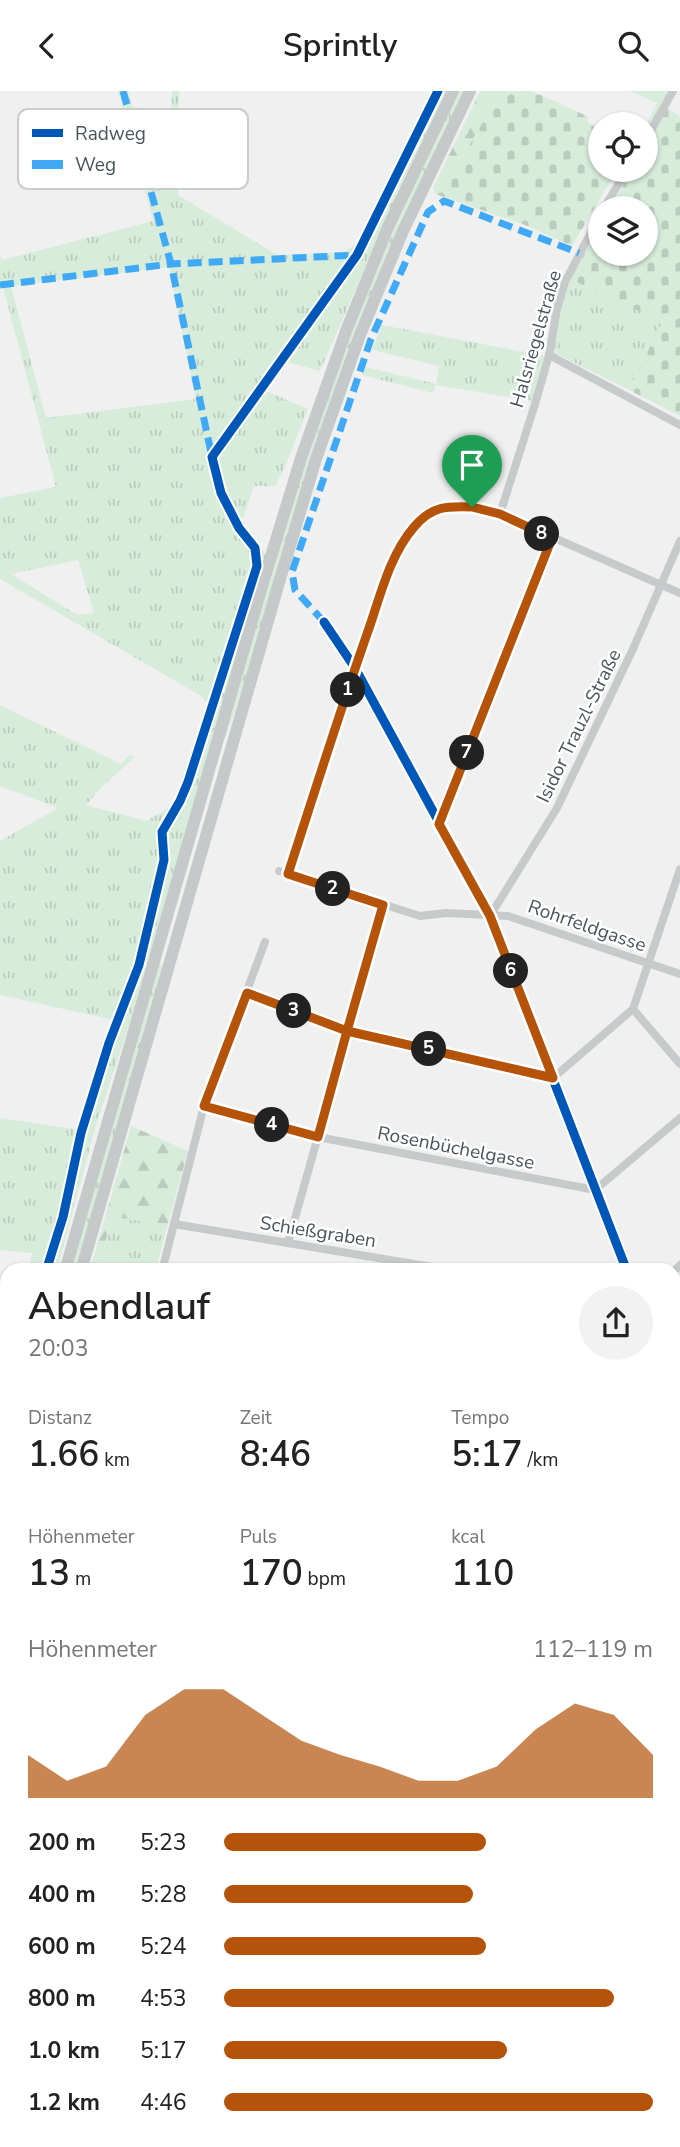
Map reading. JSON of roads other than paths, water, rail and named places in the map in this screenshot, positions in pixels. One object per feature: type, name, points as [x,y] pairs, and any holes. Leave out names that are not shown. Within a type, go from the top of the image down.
[{"type":"main road","points":[[67,1263],[301,458],[346,331],[384,236],[453,91]]},
{"type":"main road","points":[[83,1263],[316,459],[360,335],[398,242],[470,91]]},
{"type":"street","points":[[658,118],[673,91]]},
{"type":"street","name":"Halsriegelstraße","points":[[500,514],[549,355],[565,282],[588,238]]},
{"type":"street","points":[[549,355],[680,425]]},
{"type":"street","points":[[355,668],[394,558],[415,525],[437,508],[472,507],[500,514],[680,593]]},
{"type":"street","points":[[439,824],[552,538]]},
{"type":"street","name":"Isidor Trauzl-Straße","points":[[490,916],[557,809],[633,649],[680,541]]},
{"type":"street","points":[[324,622],[355,668],[490,916],[623,1263]]},
{"type":"street","name":"Rohrfeldgasse","points":[[355,668],[284,873],[420,916],[446,913],[508,916],[680,974]]},
{"type":"street","points":[[553,1078],[633,1009],[680,869]]},
{"type":"street","points":[[288,1243],[383,905]]},
{"type":"street","points":[[164,1263],[204,1106],[265,942]]},
{"type":"street","points":[[247,993],[347,1031],[553,1078]]},
{"type":"street","points":[[633,1009],[680,1064]]},
{"type":"street","name":"Rosenbüchelgasse","points":[[204,1106],[318,1137],[595,1190]]},
{"type":"street","points":[[595,1190],[680,1118]]},
{"type":"street","name":"Schießgraben","points":[[174,1224],[408,1263]]}]
